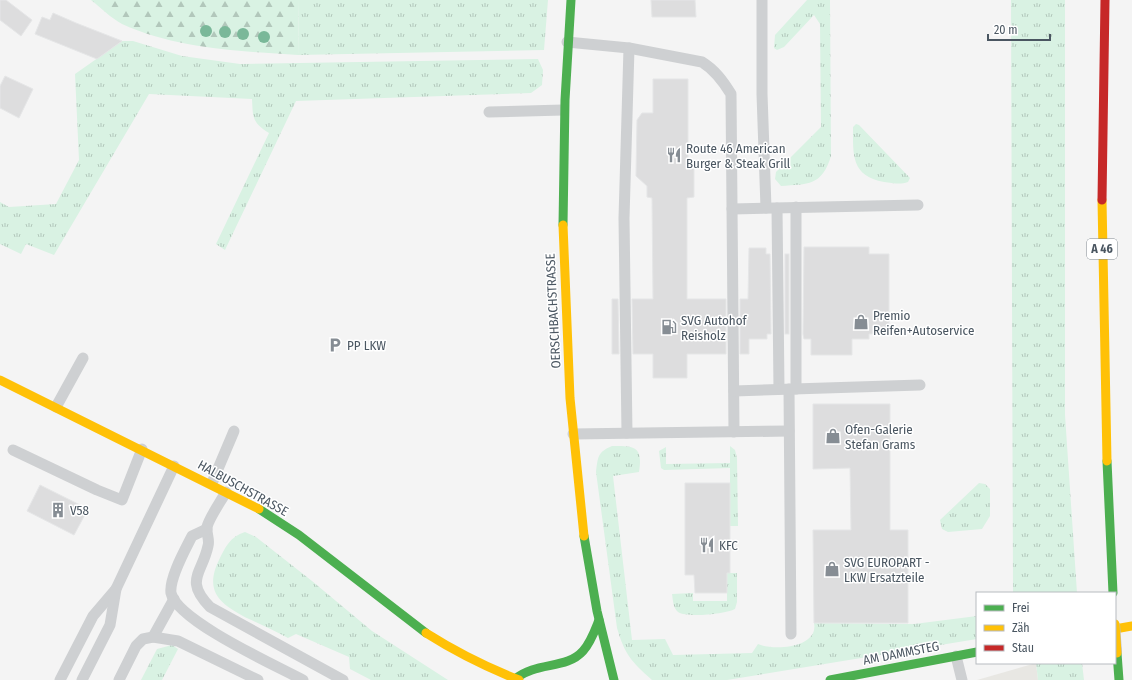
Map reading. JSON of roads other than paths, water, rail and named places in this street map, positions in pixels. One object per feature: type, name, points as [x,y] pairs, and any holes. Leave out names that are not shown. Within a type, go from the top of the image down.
[{"type":"main road","name":"OERSCHBACHSTRASSE","points":[[571,0],[563,110],[562,209],[565,322],[573,434],[583,534],[599,620],[614,680]]},
{"type":"main road","name":"A 46","points":[[1105,0],[1102,225],[1108,489],[1113,592]]},
{"type":"main road","name":"HALBUSCHSTRASSE","points":[[0,380],[174,466],[212,483],[268,515],[319,551],[404,616],[453,649],[487,667],[517,679]]},
{"type":"main road","points":[[517,679],[530,669],[549,666],[573,658],[583,650],[591,639],[599,620]]},
{"type":"main road","points":[[1116,629],[1132,626]]},
{"type":"main road","points":[[1116,638],[1119,680]]},
{"type":"main road","name":"AM DAMMSTEG","points":[[830,680],[976,652]]},
{"type":"lane","points":[[762,0],[762,94],[788,389],[791,634]]},
{"type":"lane","points":[[567,42],[629,48],[702,62],[710,67],[722,80],[731,94],[734,432]]},
{"type":"lane","points":[[627,433],[624,218],[629,48]]},
{"type":"lane","points":[[489,112],[563,110]]},
{"type":"lane","points":[[732,209],[918,205]]},
{"type":"lane","points":[[788,389],[796,207]]},
{"type":"lane","points":[[56,407],[83,358]]},
{"type":"lane","points":[[734,391],[920,385]]},
{"type":"lane","points":[[212,483],[234,431]]},
{"type":"lane","points":[[573,434],[789,431]]},
{"type":"lane","points":[[13,450],[97,490],[122,500],[142,449]]},
{"type":"lane","points":[[60,680],[93,616],[116,589],[174,466]]},
{"type":"lane","points":[[226,492],[207,529],[209,545],[196,576],[197,588],[202,598],[210,607],[343,680]]},
{"type":"lane","points":[[207,529],[192,536],[171,585],[174,599],[196,622],[303,680]]},
{"type":"lane","points":[[82,680],[110,625],[116,589]]},
{"type":"lane","points":[[153,637],[174,599]]},
{"type":"lane","points":[[119,680],[136,646],[143,639],[153,637],[178,641],[258,680]]},
{"type":"lane","points":[[956,656],[962,680]]},
{"type":"place","name":"Route 46 American Burger & Steak Grill","points":[[674,155]]},
{"type":"place","name":"Premio Reifen+Autoservice","points":[[861,322]]},
{"type":"place","name":"SVG Autohof Reisholz","points":[[669,327]]},
{"type":"place","name":"PP LKW","points":[[335,345]]},
{"type":"place","name":"Ofen-Galerie Stefan Grams","points":[[833,436]]},
{"type":"place","name":"V58","points":[[58,510]]},
{"type":"place","name":"KFC","points":[[707,545]]},
{"type":"place","name":"SVG EUROPART - LKW Ersatzteile","points":[[832,569]]}]
